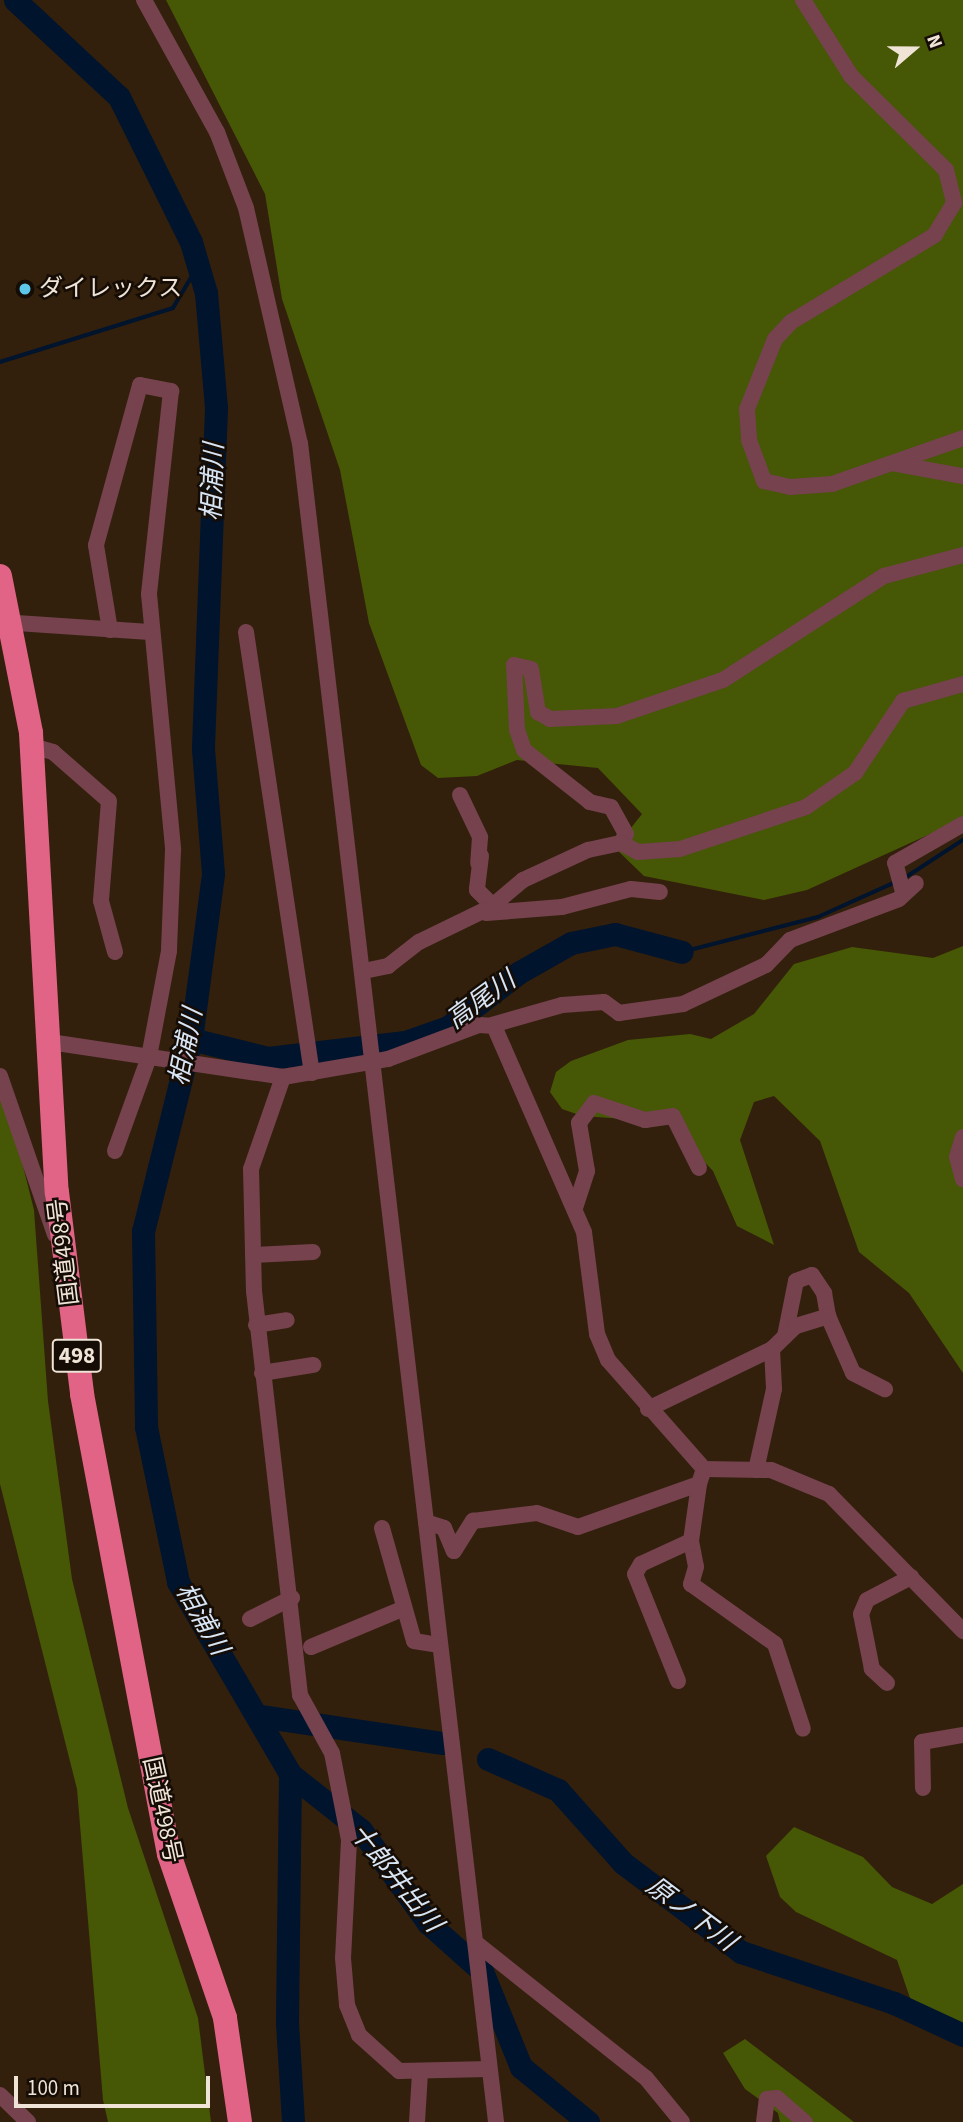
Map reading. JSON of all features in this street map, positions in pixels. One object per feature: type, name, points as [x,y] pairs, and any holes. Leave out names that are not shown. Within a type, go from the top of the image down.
[{"type":"highway","name":"国道498号","points":[[0,576],[6,623],[32,746],[64,1257],[92,1455],[152,1777],[169,1854],[225,2018],[240,2122]]},
{"type":"street","points":[[144,0],[217,132],[241,195],[289,383],[317,549],[369,1033],[496,2122]]},
{"type":"street","points":[[803,0],[851,76],[946,170],[954,203],[936,235],[791,321],[775,339],[750,392],[749,440],[764,481],[772,485],[832,484],[963,438]]},
{"type":"street","points":[[110,630],[96,545],[140,385],[171,391],[150,632],[173,850],[169,951],[154,1058],[114,1151]]},
{"type":"street","points":[[893,464],[963,477]]},
{"type":"street","points":[[364,971],[388,966],[493,906],[523,880],[621,843],[626,834],[611,807],[590,802],[524,750],[517,730],[513,665],[531,669],[538,712],[550,719],[617,716],[723,680],[884,576],[963,555]]},
{"type":"street","points":[[6,623],[150,632]]},
{"type":"street","points":[[246,632],[310,1061]]},
{"type":"street","points":[[621,843],[638,852],[680,849],[806,807],[855,773],[903,701],[963,684]]},
{"type":"street","points":[[32,746],[53,752],[110,802],[102,901],[115,952]]},
{"type":"street","points":[[460,795],[480,837],[478,890],[493,906]]},
{"type":"street","points":[[50,1042],[283,1077],[310,1061],[373,1056],[562,1005],[604,1002],[619,1013],[683,1004],[766,965],[790,940],[906,888],[894,873],[895,863],[963,824]]},
{"type":"street","points":[[478,863],[486,842]]},
{"type":"street","points":[[477,915],[533,905],[562,907],[631,889],[660,892]]},
{"type":"street","points":[[492,1025],[584,1232],[597,1334],[608,1360],[701,1477],[691,1541],[696,1567],[691,1584],[775,1644],[803,1729]]},
{"type":"street","points":[[0,1076],[64,1257]]},
{"type":"street","points":[[283,1077],[251,1169],[256,1325],[292,1598],[300,1695],[332,1753],[349,1840],[343,1958],[347,2005],[377,2057],[399,2071],[420,2073],[489,2069]]},
{"type":"street","points":[[575,1208],[587,1171],[579,1123],[594,1103],[645,1120],[673,1116],[699,1168]]},
{"type":"street","points":[[963,1137],[957,1157],[963,1179]]},
{"type":"street","points":[[253,1255],[313,1252]]},
{"type":"street","points":[[785,1336],[796,1281],[812,1275],[824,1293],[828,1316],[853,1373],[885,1389]]},
{"type":"street","points":[[648,1409],[772,1349],[785,1336],[828,1316]]},
{"type":"street","points":[[256,1325],[287,1320]]},
{"type":"street","points":[[756,1471],[774,1389],[772,1349]]},
{"type":"street","points":[[262,1373],[313,1365]]},
{"type":"street","points":[[426,1522],[444,1528],[454,1551],[473,1521],[537,1513],[578,1527],[701,1477],[771,1470],[829,1494],[963,1631]]},
{"type":"street","points":[[382,1528],[402,1609],[414,1641],[440,1645]]},
{"type":"street","points":[[678,1681],[635,1574],[641,1564],[691,1541]]},
{"type":"street","points":[[887,1683],[872,1669],[860,1614],[867,1600],[911,1577]]},
{"type":"street","points":[[250,1619],[292,1598]]},
{"type":"street","points":[[717,1604],[726,1628]]},
{"type":"street","points":[[311,1647],[402,1609]]},
{"type":"street","points":[[923,1788],[922,1742],[963,1735]]},
{"type":"street","points":[[476,1943],[646,2078],[682,2122]]},
{"type":"street","points":[[417,2122],[420,2073]]},
{"type":"street","points":[[0,2095],[29,2122]]},
{"type":"street","points":[[764,2122],[767,2099],[777,2098],[805,2122]]},
{"type":"green space","points":[[166,0],[963,0],[963,819],[807,890],[764,900],[644,876],[615,848],[642,814],[598,768],[517,760],[477,776],[438,778],[421,765],[369,623],[340,470],[282,299],[265,194]]},
{"type":"green space","points":[[963,946],[963,1373],[909,1293],[859,1252],[820,1141],[774,1096],[754,1102],[740,1140],[774,1245],[737,1226],[713,1171],[667,1122],[582,1116],[562,1109],[550,1092],[556,1072],[571,1061],[628,1040],[690,1034],[711,1039],[754,1014],[794,964],[852,947],[933,958]]},
{"type":"green space","points":[[0,1074],[34,1210],[48,1401],[72,1579],[128,1808],[198,2018],[211,2122],[108,2122],[103,2100],[77,1789],[0,1484]]},
{"type":"green space","points":[[794,1827],[863,1857],[892,1887],[932,1904],[963,1884],[963,2032],[910,1998],[897,1960],[796,1912],[780,1897],[766,1856]]},
{"type":"green space","points":[[745,2039],[854,2122],[780,2122],[778,2113],[745,2089],[723,2053]]},
{"type":"waterway","name":"相浦川","points":[[15,0],[119,97],[191,242],[206,293],[216,408],[203,749],[213,874],[191,1039],[143,1231],[146,1427],[178,1582],[290,1774],[287,2023],[293,2122]]},
{"type":"waterway","points":[[0,362],[173,308],[198,266]]},
{"type":"waterway","points":[[903,879],[963,840]]},
{"type":"waterway","points":[[682,952],[818,917],[896,882]]},
{"type":"waterway","name":"高尾川","points":[[191,1039],[268,1058],[405,1042],[448,1027],[518,973],[571,943],[615,934],[682,952]]},
{"type":"waterway","name":"原ノ下川","points":[[260,1716],[443,1743]]},
{"type":"waterway","name":"原ノ下川","points":[[488,1759],[558,1790],[623,1863],[741,1952],[894,2003],[963,2035]]},
{"type":"waterway","name":"十郎井出川","points":[[290,1774],[361,1830],[428,1923],[482,1971],[521,2067],[588,2122]]},
{"type":"place","name":"ダイレックス","points":[[25,289]]}]
